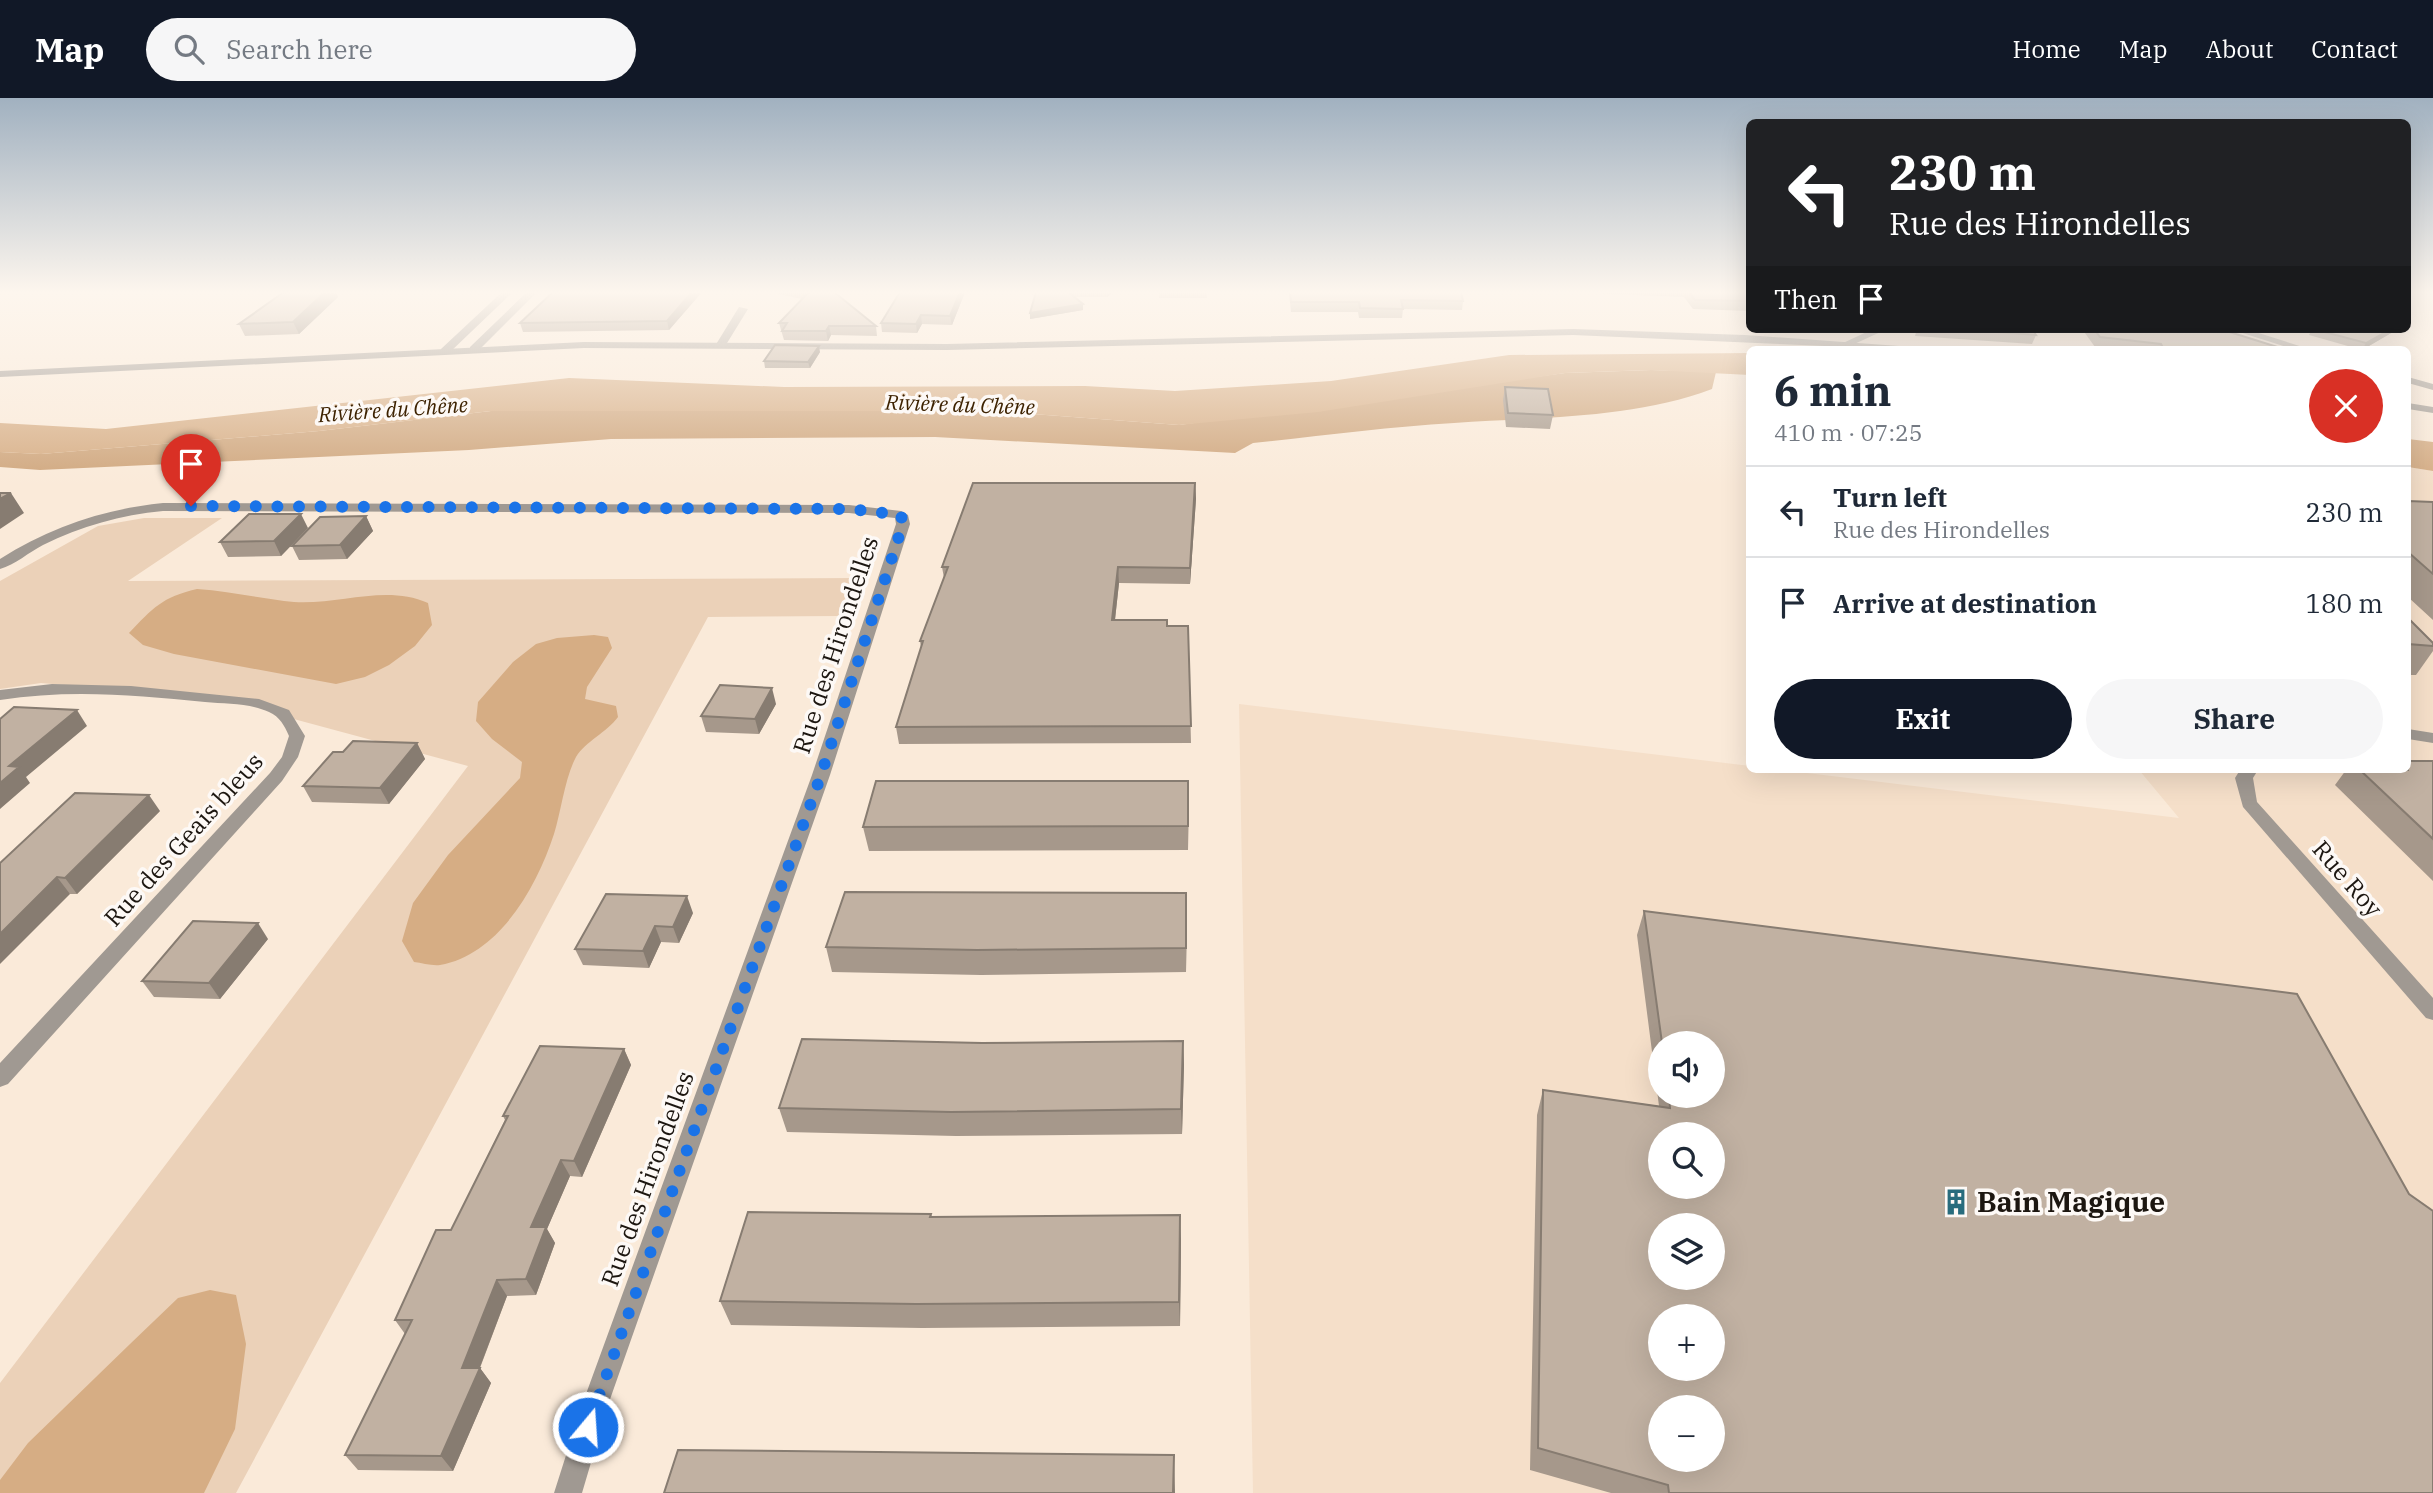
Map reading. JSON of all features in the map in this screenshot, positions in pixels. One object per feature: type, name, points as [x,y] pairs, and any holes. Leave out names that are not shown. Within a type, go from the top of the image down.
[{"type":"street","points":[[0,374],[327,357]]},
{"type":"street","points":[[2411,381],[2433,387]]},
{"type":"street","points":[[2411,406],[2433,410]]},
{"type":"street","name":"Rue des Hirondelles","points":[[0,565],[96,518],[163,507],[849,509],[901,515],[903,524],[882,593],[821,775],[595,1405],[568,1493]]},
{"type":"street","name":"Rue des Geais bleus","points":[[0,695],[47,688],[170,694],[237,701],[273,708],[290,718],[297,736],[290,757],[276,778],[0,1078]]},
{"type":"street","points":[[2411,734],[2433,738]]},
{"type":"street","name":"Rue Roy","points":[[2247,773],[2244,778],[2249,803],[2433,1012]]},
{"type":"shaded area","points":[[1651,370],[1716,372],[1712,389],[1650,406],[1585,415],[1404,427],[1253,443],[1235,453],[935,437],[611,439],[469,450],[40,470],[0,467],[0,452],[41,454],[319,431],[491,411],[994,411],[1179,425],[1565,373]]},
{"type":"shaded area","points":[[2411,467],[2433,471],[2433,1493],[1253,1493],[1239,704],[1746,766],[1746,773],[1807,773],[2179,818],[2142,773],[2411,773]]},
{"type":"shaded area","points":[[144,518],[222,518],[128,581],[856,578],[839,616],[708,617],[236,1493],[0,1493],[0,1383],[468,766],[290,718],[273,708],[170,694],[41,683],[0,689],[0,581],[98,526]]},
{"type":"water","name":"Rivière du Chêne","points":[[1495,357],[1746,357],[1746,375],[1651,370],[1565,373],[1318,412],[1179,425],[994,411],[491,411],[319,431],[41,454],[0,452],[0,423],[106,429],[569,378],[784,387],[1085,386],[1175,391],[1331,381]]},
{"type":"water","points":[[2411,439],[2433,442],[2433,471],[2411,467]]},
{"type":"water","points":[[197,589],[294,602],[396,595],[428,603],[432,625],[415,646],[389,665],[365,677],[336,684],[174,654],[143,645],[129,633],[166,600]]},
{"type":"water","points":[[594,635],[608,637],[612,648],[587,687],[585,699],[616,706],[618,717],[576,757],[547,854],[526,895],[513,915],[481,947],[440,965],[414,962],[402,941],[413,903],[448,855],[520,778],[522,762],[492,739],[476,721],[478,702],[513,662],[536,644],[557,638]]},
{"type":"water","points":[[210,1290],[236,1295],[246,1344],[235,1429],[204,1493],[0,1493],[0,1480],[28,1443],[130,1344],[178,1298]]},
{"type":"building","points":[[767,357],[811,357],[808,362],[764,361]]},
{"type":"building","points":[[1505,387],[1548,389],[1553,415],[1508,413]]},
{"type":"building","points":[[973,483],[1195,483],[1190,568],[1118,567],[1112,620],[1167,620],[1167,626],[1188,626],[1191,726],[896,727],[923,641],[920,641],[948,567],[942,567]]},
{"type":"building","points":[[0,493],[11,493],[0,499]]},
{"type":"building","points":[[2411,501],[2433,502],[2433,574],[2411,555]]},
{"type":"building","points":[[249,514],[301,514],[274,541],[220,542]]},
{"type":"building","points":[[366,516],[340,545],[292,546],[320,517]]},
{"type":"building","points":[[2411,621],[2433,643],[2433,646],[2411,644]]},
{"type":"building","points":[[720,685],[772,688],[755,719],[701,716]]},
{"type":"building","points":[[14,707],[77,710],[9,766],[19,767],[0,783],[0,719]]},
{"type":"building","points":[[353,741],[417,743],[380,788],[303,786],[333,752],[343,752]]},
{"type":"building","points":[[2411,761],[2433,761],[2433,839],[2363,773],[2411,773]]},
{"type":"building","points":[[876,781],[1188,781],[1188,826],[863,827]]},
{"type":"building","points":[[75,793],[149,795],[65,878],[57,877],[0,934],[0,863]]},
{"type":"building","points":[[845,892],[1186,893],[1186,948],[977,950],[826,947]]},
{"type":"building","points":[[606,894],[687,896],[673,927],[655,926],[643,951],[575,949]]},
{"type":"building","name":"Bain Magique","points":[[1644,911],[2297,994],[2409,1194],[2433,1211],[2433,1493],[1669,1493],[1668,1485],[1538,1448],[1543,1090],[1648,1105],[1648,1108],[1725,1108],[1725,1031],[1660,1031]]},
{"type":"building","points":[[193,921],[258,923],[209,983],[142,981]]},
{"type":"building","points":[[802,1039],[982,1043],[1183,1041],[1181,1109],[951,1112],[779,1108]]},
{"type":"building","points":[[540,1046],[624,1049],[574,1161],[561,1160],[531,1227],[546,1227],[526,1279],[497,1280],[462,1368],[480,1368],[441,1456],[345,1455],[412,1320],[395,1320],[436,1230],[451,1230],[508,1116],[503,1116]]},
{"type":"building","points":[[748,1212],[931,1214],[930,1217],[1180,1215],[1179,1302],[916,1304],[720,1301]]},
{"type":"building","points":[[678,1450],[1174,1455],[1173,1493],[664,1493]]},
{"type":"place","name":"Bain Magique","points":[[1956,1202]]},
{"type":"route","points":[[191,506],[849,509],[888,511],[901,515],[903,524],[882,593],[821,775],[588,1427]]}]
